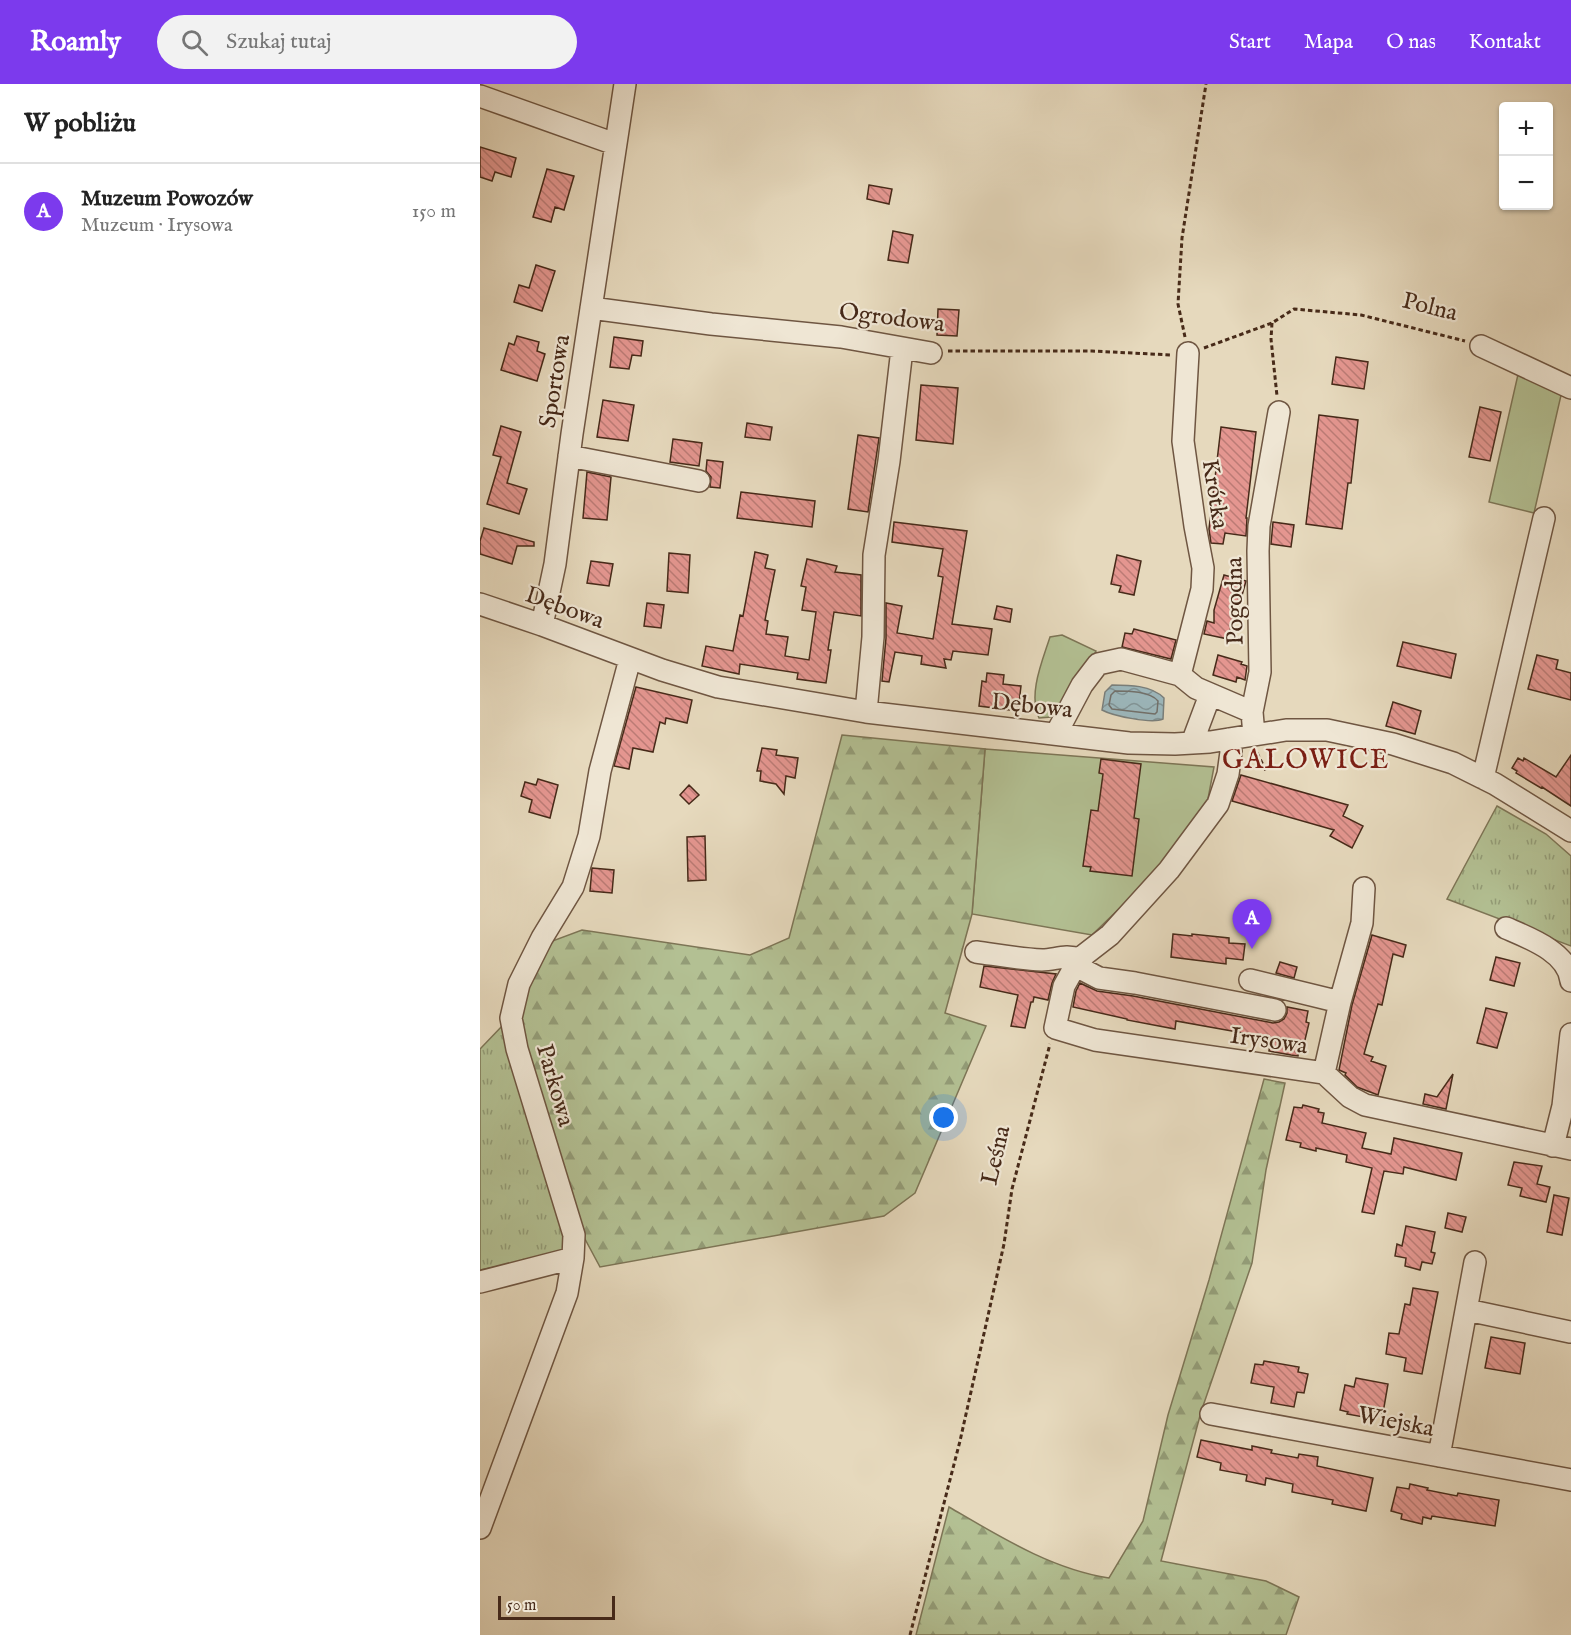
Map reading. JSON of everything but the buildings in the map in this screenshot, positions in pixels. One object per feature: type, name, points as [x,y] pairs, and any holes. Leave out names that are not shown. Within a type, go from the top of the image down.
[{"type":"street","name":"Sportowa","points":[[542,625],[555,564],[615,144],[626,84]]},
{"type":"street","points":[[480,96],[615,144]]},
{"type":"street","name":"Ogrodowa","points":[[591,308],[711,324],[841,337],[931,353]]},
{"type":"street","name":"Polna","points":[[1481,346],[1571,388]]},
{"type":"street","points":[[866,712],[873,637],[874,555],[889,461],[902,349]]},
{"type":"street","name":"Krótka","points":[[1180,675],[1202,590],[1203,568],[1183,441],[1188,353]]},
{"type":"street","name":"Pogodna","points":[[1255,742],[1252,712],[1260,672],[1259,526],[1279,412]]},
{"type":"street","points":[[569,456],[699,481]]},
{"type":"street","points":[[1483,778],[1544,518]]},
{"type":"street","name":"Dębowa","points":[[480,604],[630,659],[718,687],[866,712],[1129,743],[1192,743],[1229,739],[1255,742],[1286,730],[1328,730],[1393,744],[1443,760],[1483,778],[1571,831]]},
{"type":"street","name":"Parkowa","points":[[480,1528],[567,1293],[573,1258],[574,1235],[518,1049],[511,1018],[519,984],[542,938],[573,887],[589,836],[600,771],[630,659]]},
{"type":"street","points":[[1056,734],[1082,685],[1098,664],[1120,659],[1180,675],[1196,688],[1252,712]]},
{"type":"street","points":[[1192,743],[1210,695]]},
{"type":"street","points":[[1055,1028],[1064,986],[1076,962],[1110,935],[1169,870],[1218,804],[1231,752],[1229,739]]},
{"type":"street","points":[[1324,1073],[1340,1002],[1362,923],[1364,888]]},
{"type":"street","points":[[1506,928],[1528,937],[1558,957],[1570,974],[1571,981]]},
{"type":"street","points":[[976,952],[1045,960],[1070,956],[1099,978],[1275,1010]]},
{"type":"street","points":[[1250,980],[1340,1002]]},
{"type":"street","name":"Irysowa","points":[[1055,1028],[1095,1040],[1324,1073],[1350,1097],[1365,1105],[1562,1148]]},
{"type":"street","points":[[1562,1148],[1563,1106],[1571,1034]]},
{"type":"street","points":[[480,1282],[573,1258]]},
{"type":"street","points":[[1439,1456],[1475,1262]]},
{"type":"street","points":[[1467,1310],[1570,1332]]},
{"type":"street","name":"Wiejska","points":[[1211,1413],[1571,1480]]},
{"type":"path","points":[[1188,353],[1178,304],[1182,238],[1206,84]]},
{"type":"path","name":"Polna","points":[[1188,353],[1272,323],[1294,309],[1361,315],[1481,346]]},
{"type":"path","points":[[1272,323],[1271,339],[1279,412]]},
{"type":"path","name":"Ogrodowa","points":[[931,353],[967,350],[1092,351],[1163,356],[1188,353]]},
{"type":"path","points":[[1255,742],[1267,773]]},
{"type":"path","name":"Leśna","points":[[910,1635],[963,1430],[1004,1244],[1017,1168],[1055,1028]]},
{"type":"green space","points":[[1519,370],[1562,391],[1534,513],[1489,502]]},
{"type":"green space","points":[[1062,635],[1096,651],[1089,665],[1052,717],[1039,718],[1035,699],[1040,667],[1050,637]]},
{"type":"green space","points":[[842,735],[985,749],[972,914],[945,1013],[986,1026],[915,1193],[884,1216],[600,1267],[578,1226],[517,1014],[547,943],[582,930],[750,955],[789,938]]},
{"type":"green space","points":[[985,749],[1214,767],[1207,804],[1163,866],[1092,935],[972,914]]},
{"type":"green space","points":[[1497,806],[1546,834],[1571,856],[1571,946],[1447,899]]},
{"type":"green space","points":[[505,1023],[563,1221],[564,1253],[480,1270],[480,1049]]},
{"type":"green space","points":[[1264,1079],[1285,1083],[1266,1170],[1252,1263],[1201,1412],[1161,1561],[1266,1581],[1299,1597],[1286,1635],[916,1635],[949,1507],[1006,1540],[1046,1559],[1088,1574],[1109,1578],[1143,1521],[1168,1415],[1209,1280]]},
{"type":"water","points":[[1112,685],[1140,687],[1159,694],[1164,698],[1163,719],[1150,721],[1132,719],[1102,710],[1105,692]]},
{"type":"place","name":"Muzeum Powozów","points":[[1252,949]]},
{"type":"district","name":"GALOWICE","points":[[1306,759]]}]
